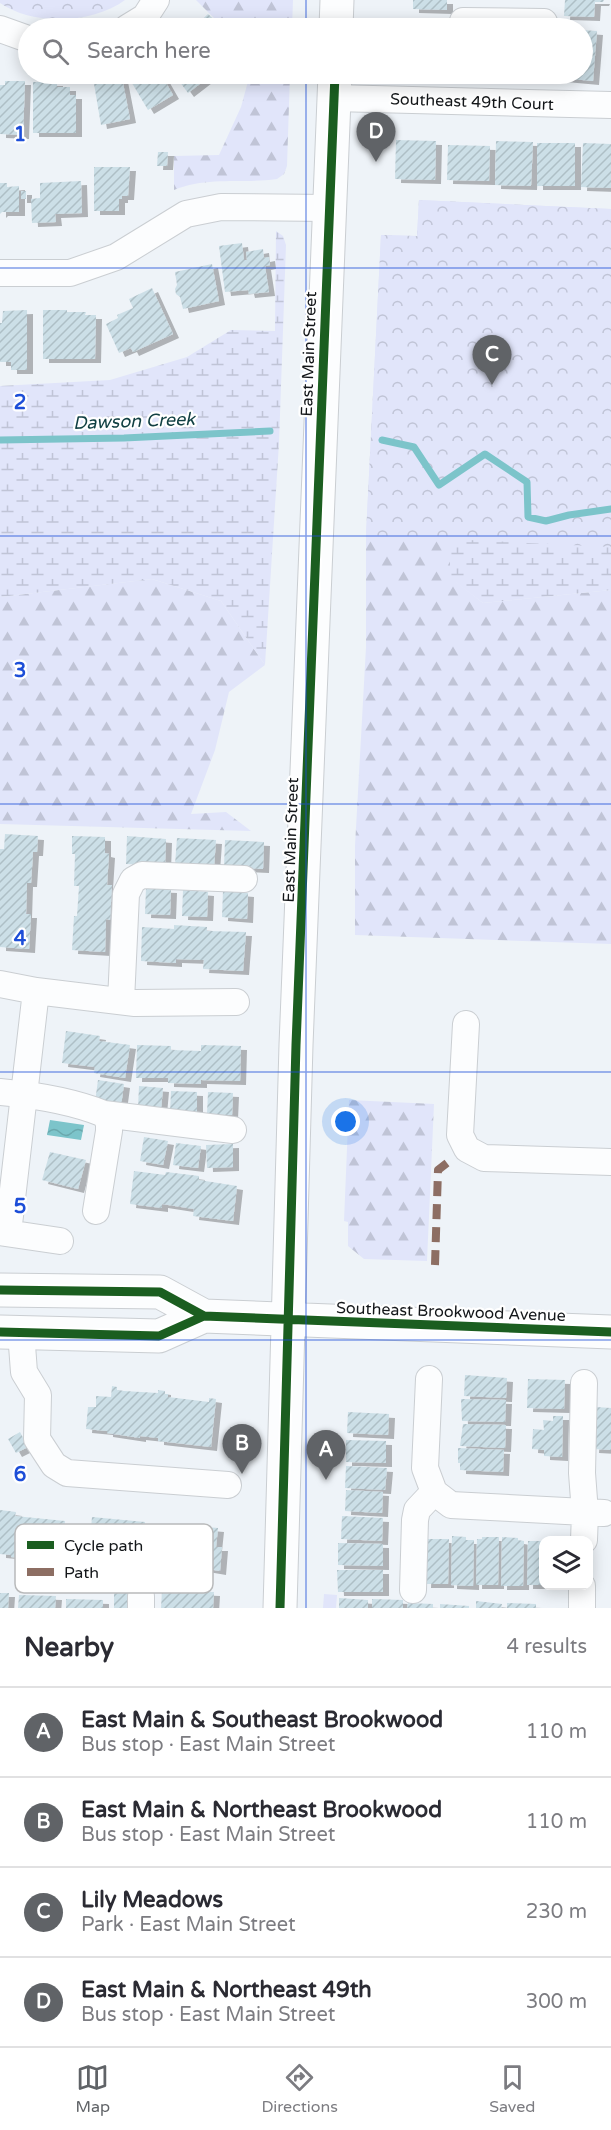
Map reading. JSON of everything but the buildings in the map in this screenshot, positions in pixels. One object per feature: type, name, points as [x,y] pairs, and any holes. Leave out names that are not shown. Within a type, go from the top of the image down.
[{"type":"main road","points":[[337,18],[338,0]]},
{"type":"main road","name":"East Main Street","points":[[280,1608],[296,1045],[334,86]]},
{"type":"main road","points":[[0,1290],[160,1292],[204,1316]]},
{"type":"main road","points":[[10,1332],[159,1336],[204,1316]]},
{"type":"main road","name":"Southeast Brookwood Avenue","points":[[204,1316],[611,1332]]},
{"type":"street","points":[[143,18],[156,0]]},
{"type":"street","points":[[474,18],[502,10],[530,18]]},
{"type":"street","points":[[0,29],[18,35]]},
{"type":"street","name":"Southeast 49th Court","points":[[334,86],[611,105]]},
{"type":"street","points":[[0,273],[70,273],[116,257],[186,214],[221,207],[329,208]]},
{"type":"street","points":[[122,1001],[126,894],[133,880],[142,875],[244,879]]},
{"type":"street","points":[[0,984],[36,991],[122,1001],[236,1002]]},
{"type":"street","points":[[36,991],[12,1093],[4,1233],[60,1241]]},
{"type":"street","points":[[466,1024],[460,1135],[467,1149],[484,1158],[611,1162]]},
{"type":"street","points":[[12,1093],[92,1109],[105,1114],[233,1130]]},
{"type":"street","points":[[96,1211],[109,1131],[109,1122],[105,1114]]},
{"type":"street","points":[[10,1332],[24,1372],[38,1395],[37,1439],[54,1465],[61,1470],[67,1473],[228,1485]]},
{"type":"street","points":[[429,1379],[425,1468],[434,1492],[451,1505],[595,1513]]},
{"type":"street","points":[[584,1383],[582,1473],[595,1513],[586,1536]]},
{"type":"street","points":[[413,1590],[417,1510],[434,1492]]},
{"type":"street","points":[[582,1590],[582,1608]]},
{"type":"green space","points":[[0,0],[125,0],[97,14],[80,18],[29,16],[0,3]]},
{"type":"green space","points":[[196,0],[293,0],[292,18],[214,18]]},
{"type":"green space","points":[[247,84],[290,84],[287,166],[284,174],[277,179],[200,183],[174,190],[174,156],[219,155],[241,107]]},
{"type":"green space","points":[[419,200],[611,209],[450,539],[451,578],[483,603],[611,590],[611,944],[355,935],[355,846],[366,647],[366,535],[381,235],[417,236]]},
{"type":"green space","points":[[419,200],[611,209],[611,547],[366,535],[381,235],[417,236]]},
{"type":"green space","points":[[276,231],[283,236],[286,245],[279,443],[265,665],[221,601],[152,579],[0,597],[0,386],[110,380],[187,357],[231,330],[275,331]]},
{"type":"green space","points":[[611,270],[611,590],[483,603],[450,578],[450,539],[440,508]]},
{"type":"green space","points":[[152,579],[221,601],[265,665],[229,692],[215,750],[191,814],[226,812],[251,831],[0,824],[0,597]]},
{"type":"green space","points":[[349,1100],[434,1104],[427,1261],[364,1259],[348,1246],[348,1222],[344,1221]]},
{"type":"green space","points":[[324,1594],[337,1595],[336,1608],[323,1608]]},
{"type":"water","points":[[50,1120],[84,1125],[81,1140],[47,1135]]},
{"type":"waterway","name":"Dawson Creek","points":[[0,440],[124,438],[270,431]]},
{"type":"waterway","name":"Dawson Creek","points":[[382,440],[414,447],[439,485],[485,454],[527,482],[528,517],[546,521],[611,509]]},
{"type":"marked path","points":[[435,1265],[438,1170],[447,1163]]},
{"type":"cycle path","points":[[280,1608],[296,1045],[335,84]]},
{"type":"cycle path","points":[[0,1290],[160,1292],[204,1316]]},
{"type":"cycle path","points":[[0,1332],[159,1336],[204,1316],[611,1332]]},
{"type":"place","name":"East Main & Northeast 49th","points":[[376,162]]},
{"type":"place","name":"Lily Meadows","points":[[492,385]]},
{"type":"place","name":"East Main & Northeast Brookwood","points":[[242,1474]]},
{"type":"place","name":"East Main & Southeast Brookwood","points":[[326,1480]]}]
